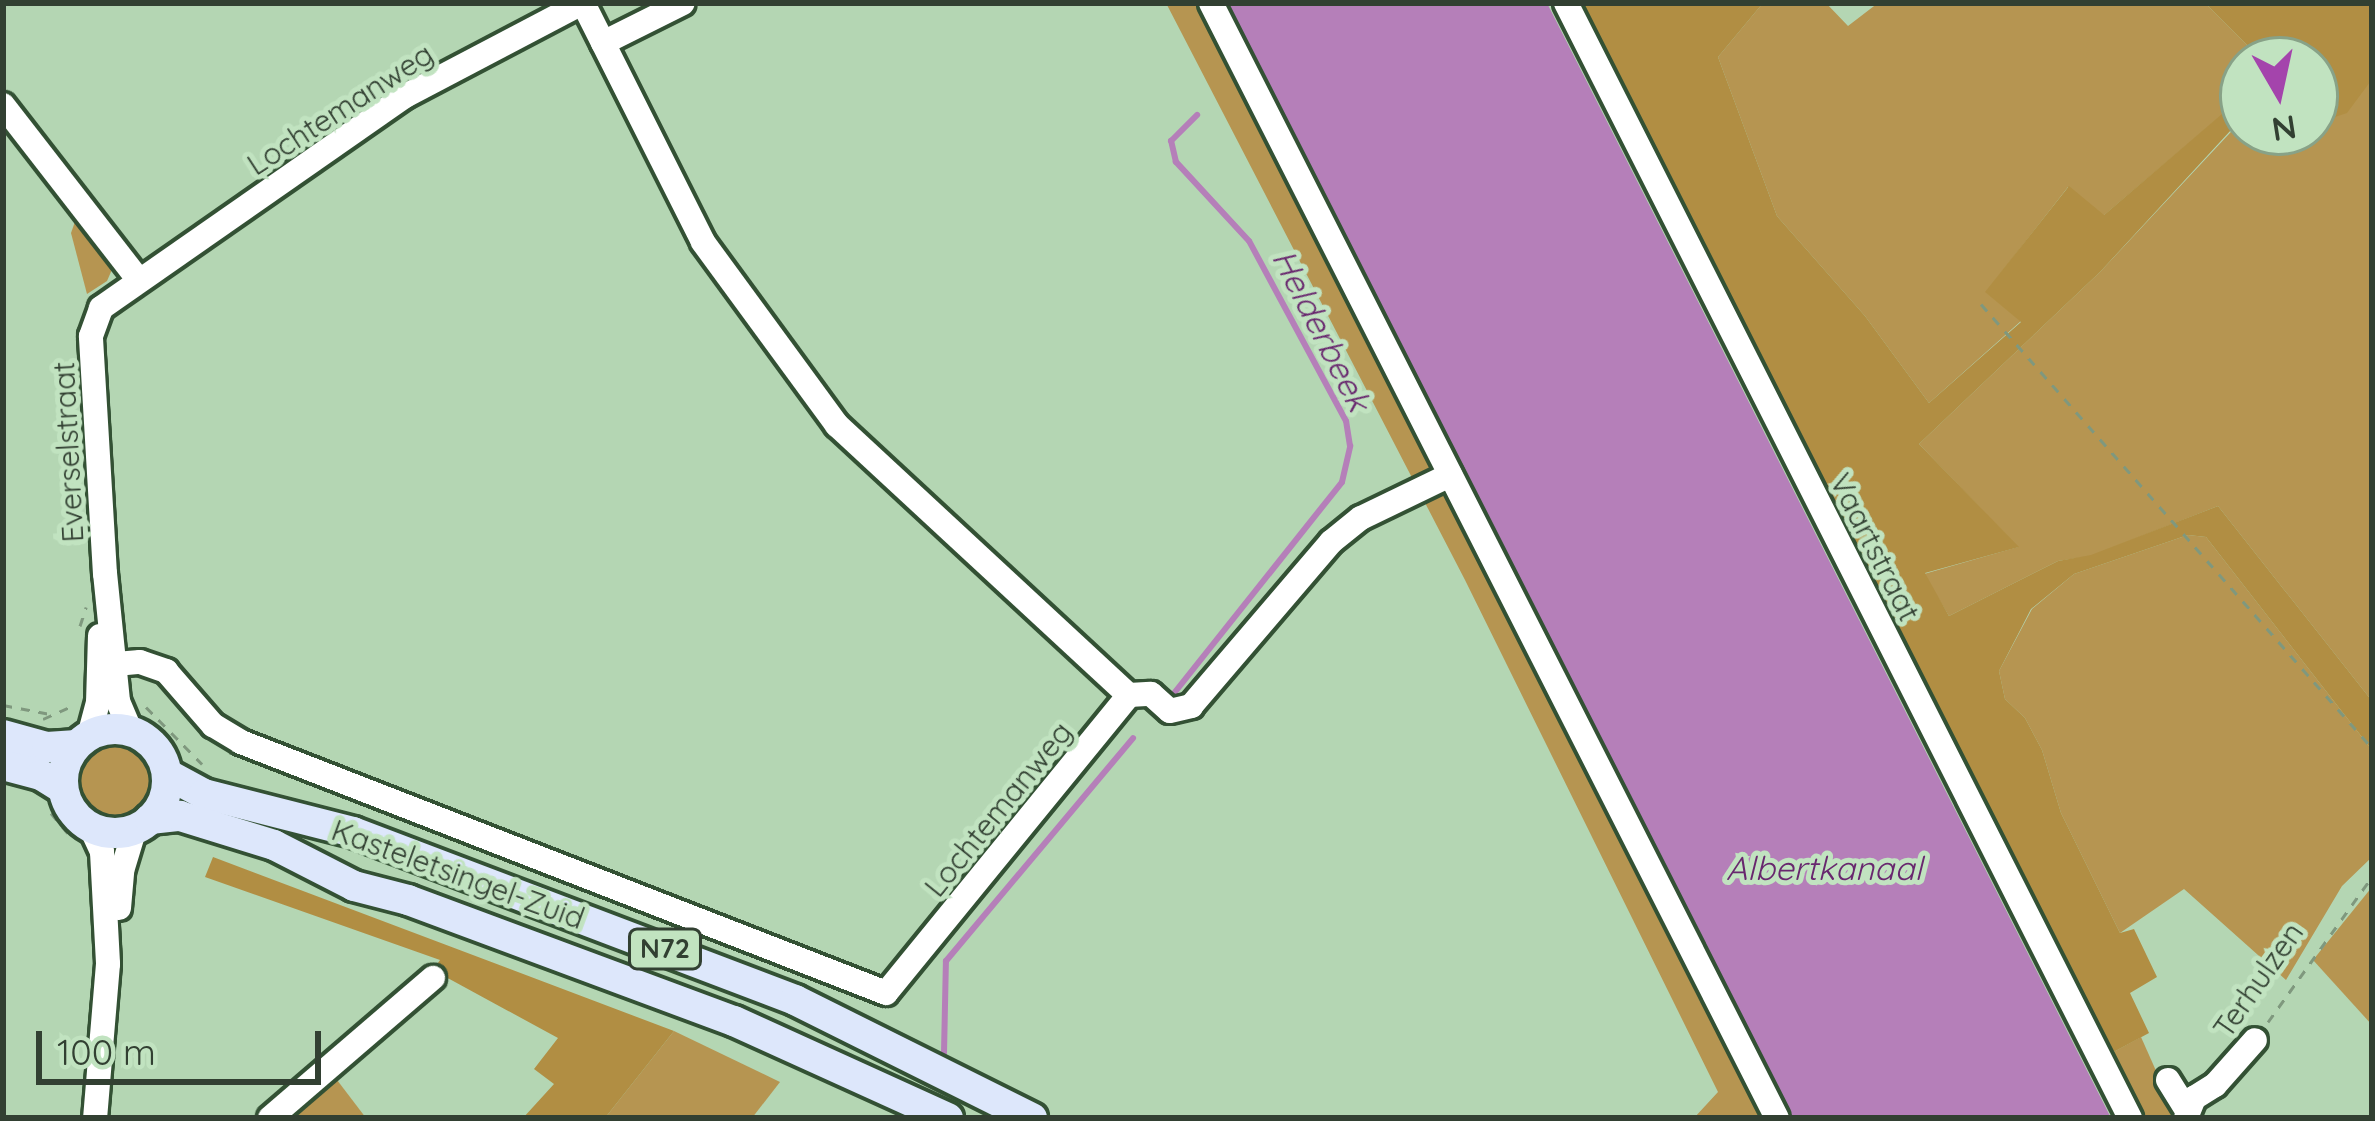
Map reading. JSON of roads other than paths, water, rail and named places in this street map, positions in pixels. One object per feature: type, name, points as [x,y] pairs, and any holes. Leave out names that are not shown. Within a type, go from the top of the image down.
[{"type":"main road","points":[[17,739],[83,741],[131,732]]},
{"type":"main road","name":"N72","points":[[131,732],[159,755],[167,774]]},
{"type":"main road","points":[[54,798],[65,765],[83,741]]},
{"type":"main road","points":[[3,765],[41,775],[54,798],[75,814],[84,835]]},
{"type":"main road","points":[[142,824],[162,805],[167,774]]},
{"type":"main road","name":"Kasteletsingel-Zuid","points":[[167,774],[204,794],[353,832],[794,1000],[1032,1118]]},
{"type":"main road","name":"Kasteletsingel-Zuid","points":[[142,824],[180,817],[274,845],[354,886],[408,900],[734,1022],[948,1118]]},
{"type":"main road","name":"N72","points":[[84,835],[114,833],[142,824]]},
{"type":"street","name":"Lochtemanweg","points":[[116,664],[140,662],[166,671],[213,725],[241,742],[886,993],[1129,695],[837,425],[703,242],[582,3],[405,96],[138,279]]},
{"type":"street","points":[[603,43],[683,3]]},
{"type":"street","points":[[1211,3],[1778,1118]]},
{"type":"street","name":"Vaartstraat","points":[[1566,3],[2130,1118]]},
{"type":"street","points":[[3,105],[138,279]]},
{"type":"street","name":"Everselstraat","points":[[131,732],[108,702],[91,336],[101,308],[138,279]]},
{"type":"street","points":[[1129,695],[1151,694],[1171,711],[1191,706],[1331,542],[1361,518],[1450,475]]},
{"type":"street","name":"Everselstraat","points":[[83,741],[108,702],[116,664],[105,574]]},
{"type":"street","points":[[95,1118],[108,964],[122,871],[142,824]]},
{"type":"street","points":[[84,835],[102,852],[108,964]]},
{"type":"street","points":[[270,1118],[433,978]]},
{"type":"street","name":"Terhulzen","points":[[2168,1080],[2187,1114],[2255,1040]]},
{"type":"water","name":"Albertkanaal","points":[[1228,3],[1547,3],[2111,1118],[1791,1118]]},
{"type":"waterway","name":"Helderbeek","points":[[1175,692],[1342,482],[1350,446],[1346,421],[1249,241],[1176,162],[1171,141],[1197,115]]},
{"type":"waterway","name":"Helderbeek","points":[[944,1053],[946,961],[1133,738]]}]
